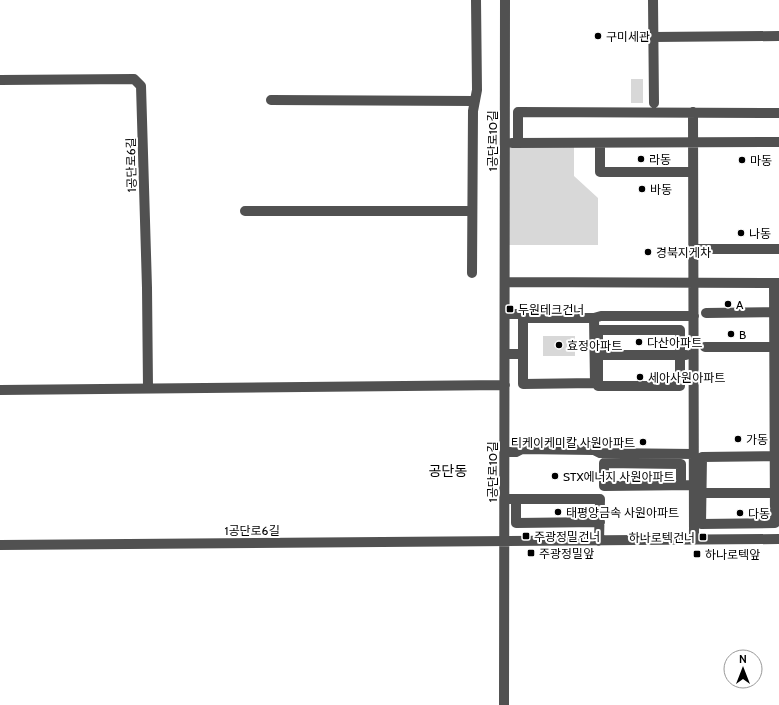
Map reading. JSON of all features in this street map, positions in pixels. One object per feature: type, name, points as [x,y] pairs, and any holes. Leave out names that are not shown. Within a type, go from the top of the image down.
[{"type":"street","points":[[472,273],[471,211],[474,100],[477,90],[476,0]]},
{"type":"street","name":"1공단로10길","points":[[504,705],[505,0]]},
{"type":"street","points":[[653,0],[654,104]]},
{"type":"street","points":[[654,37],[779,36]]},
{"type":"street","name":"1공단로6길","points":[[0,80],[134,79],[141,86],[147,265],[148,388]]},
{"type":"street","points":[[271,100],[474,100]]},
{"type":"street","points":[[779,113],[518,112],[514,143],[779,142]]},
{"type":"street","points":[[693,112],[694,540]]},
{"type":"street","points":[[600,143],[600,172],[693,172]]},
{"type":"street","points":[[245,211],[471,211]]},
{"type":"street","points":[[694,249],[779,249]]},
{"type":"street","points":[[505,282],[776,283],[774,347],[777,359],[777,389],[777,456],[777,493],[775,523],[701,524],[702,456],[777,456]]},
{"type":"street","points":[[706,313],[776,319]]},
{"type":"street","points":[[505,314],[523,314],[523,384],[595,383],[594,318]]},
{"type":"street","points":[[523,318],[694,316]]},
{"type":"street","points":[[598,330],[680,330],[680,386],[598,386],[598,355],[598,330]]},
{"type":"street","points":[[705,347],[774,347]]},
{"type":"street","points":[[505,354],[523,354]]},
{"type":"street","points":[[598,355],[694,355]]},
{"type":"street","points":[[0,390],[505,385]]},
{"type":"street","points":[[505,452],[516,452],[522,449],[594,450],[600,453],[694,454]]},
{"type":"street","points":[[681,486],[681,464],[604,463],[604,486],[681,486],[694,486]]},
{"type":"street","points":[[702,493],[777,493]]},
{"type":"street","points":[[505,499],[600,499],[599,541]]},
{"type":"street","points":[[516,499],[516,523],[600,522]]},
{"type":"street","points":[[505,542],[779,539]]},
{"type":"street","name":"1공단로6길","points":[[0,545],[505,542]]},
{"type":"shaded area","points":[[631,79],[643,79],[643,103],[631,103]]},
{"type":"shaded area","points":[[509,147],[574,147],[574,176],[598,198],[598,245],[509,245]]},
{"type":"shaded area","points":[[543,336],[575,336],[575,356],[543,356]]},
{"type":"place","name":"구미세관","points":[[598,36]]},
{"type":"place","name":"라동","points":[[641,159]]},
{"type":"place","name":"마동","points":[[742,160]]},
{"type":"place","name":"바동","points":[[642,189]]},
{"type":"place","name":"나동","points":[[741,233]]},
{"type":"place","name":"경북지게차","points":[[648,252]]},
{"type":"place","name":"A","points":[[728,304]]},
{"type":"place","name":"두원테크건너","points":[[510,309]]},
{"type":"place","name":"B","points":[[731,334]]},
{"type":"place","name":"다산아파트","points":[[639,342]]},
{"type":"place","name":"효정아파트","points":[[559,345]]},
{"type":"place","name":"세아사원아파트","points":[[640,377]]},
{"type":"place","name":"가동","points":[[738,439]]},
{"type":"place","name":"티케이케미칼 사원아파트","points":[[643,442]]},
{"type":"place","name":"STX에너지 사원아파트","points":[[555,476]]},
{"type":"place","name":"태평양금속 사원아파트","points":[[558,512]]},
{"type":"place","name":"다동","points":[[740,513]]},
{"type":"place","name":"주광정밀건너","points":[[526,536]]},
{"type":"place","name":"하나로텍건너","points":[[703,537]]},
{"type":"place","name":"주광정밀앞","points":[[531,553]]},
{"type":"place","name":"하나로텍앞","points":[[697,554]]},
{"type":"district","name":"공단동","points":[[448,471]]}]
